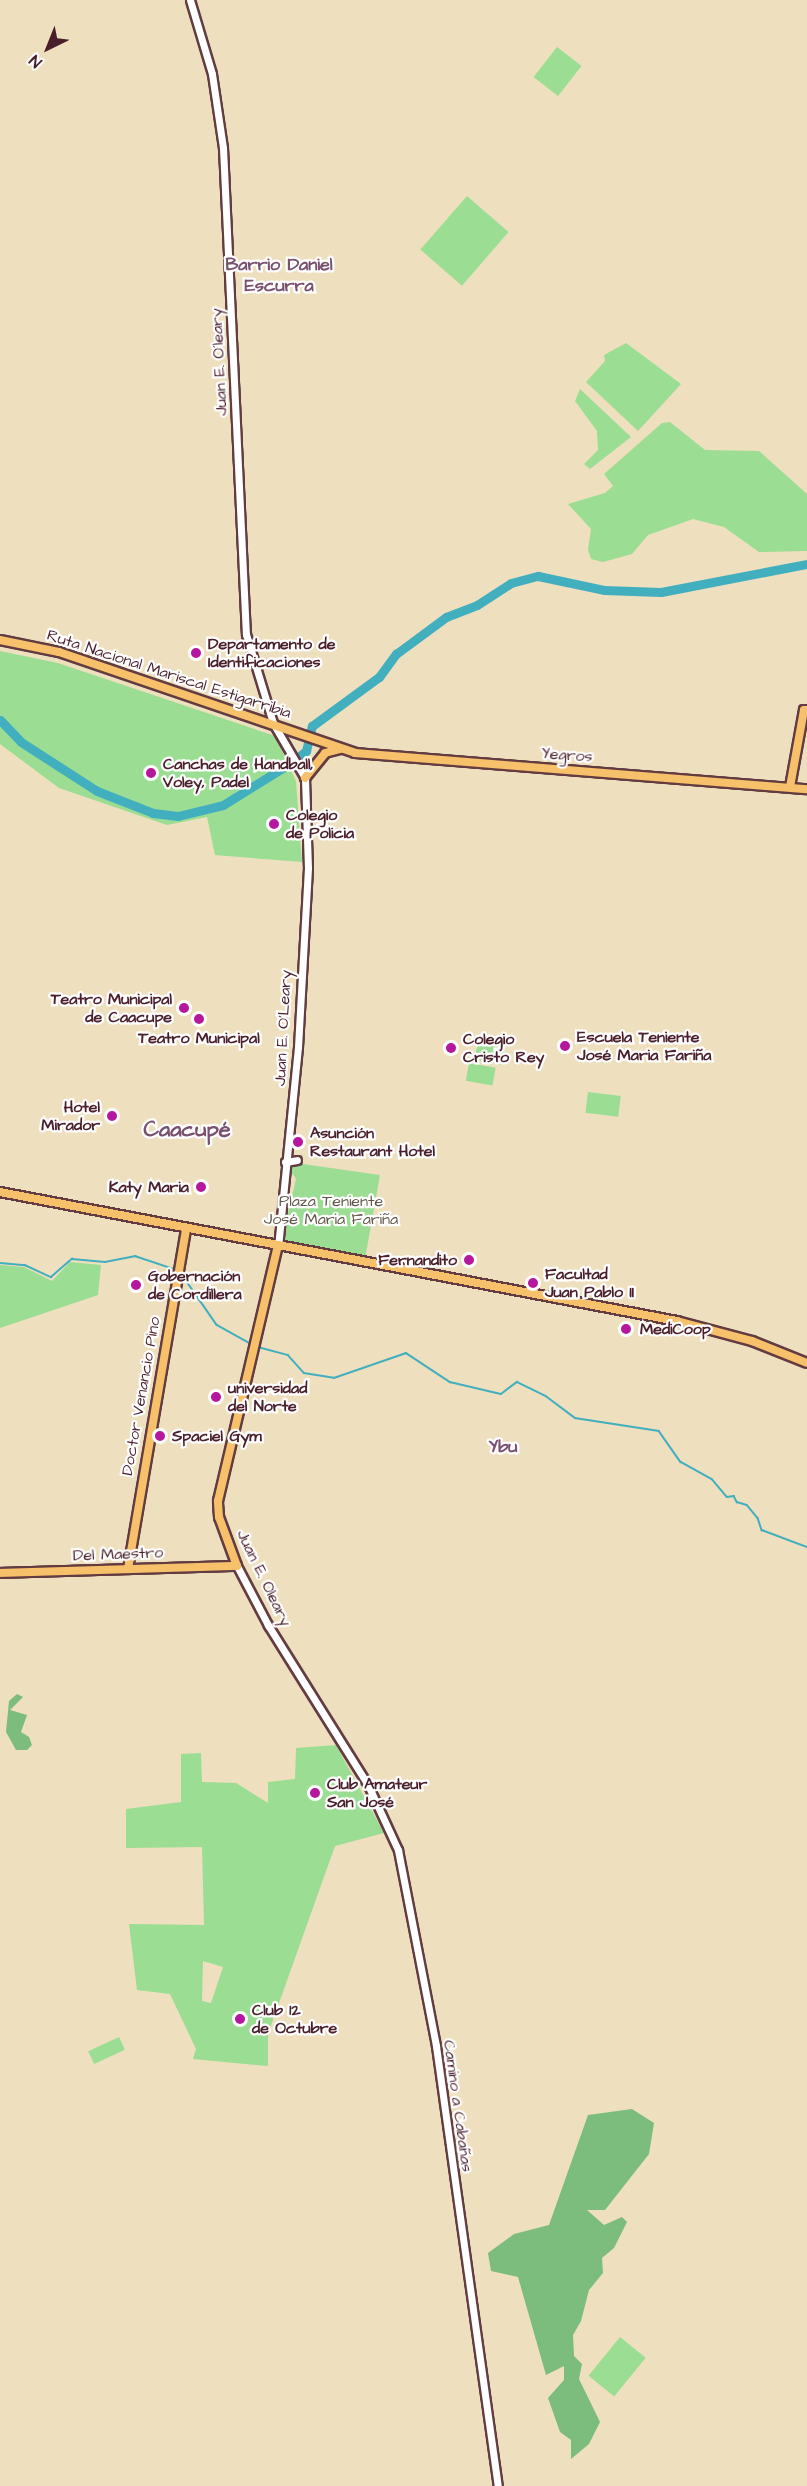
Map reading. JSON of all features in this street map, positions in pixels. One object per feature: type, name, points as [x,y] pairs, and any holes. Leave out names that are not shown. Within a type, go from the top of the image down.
[{"type":"main road","name":"Ruta Nacional Mariscal Estigarribia","points":[[0,640],[46,648],[273,723],[326,743]]},
{"type":"main road","points":[[790,787],[806,710]]},
{"type":"main road","name":"Yegros","points":[[326,743],[340,749],[370,755],[807,789]]},
{"type":"main road","points":[[304,778],[325,753],[340,749]]},
{"type":"main road","points":[[0,1192],[677,1321],[772,1347],[807,1363]]},
{"type":"main road","name":"Doctor Venancio Pino","points":[[128,1569],[186,1229]]},
{"type":"main road","name":"Juan E. O'Leary","points":[[255,1340],[278,1246]]},
{"type":"main road","name":"Juan E. Oleary","points":[[237,1566],[219,1518],[218,1500],[255,1340]]},
{"type":"main road","name":"Del Maestro","points":[[0,1573],[237,1566]]},
{"type":"street","name":"Juan E. O´leary","points":[[190,0],[212,74],[223,148],[246,634],[273,723]]},
{"type":"street","name":"Juan E. O'Leary","points":[[273,723],[304,778],[308,868],[293,1108],[285,1162],[286,1182],[278,1246]]},
{"type":"street","points":[[285,1162],[297,1160]]},
{"type":"street","name":"Juan E. Oleary","points":[[237,1566],[274,1635],[344,1744]]},
{"type":"street","name":"Camino a Cabañas","points":[[344,1744],[389,1826],[410,1900],[436,2046],[498,2486]]},
{"type":"green space","points":[[557,47],[581,66],[558,96],[534,77]]},
{"type":"green space","points":[[467,196],[509,232],[462,286],[420,250]]},
{"type":"green space","points":[[626,343],[681,384],[638,431],[586,382],[605,361],[604,355]]},
{"type":"green space","points":[[580,389],[631,437],[590,469],[584,464],[598,450],[597,431],[575,401]]},
{"type":"green space","points":[[670,422],[705,450],[759,451],[807,494],[807,551],[759,552],[724,527],[693,519],[648,535],[632,554],[603,562],[591,559],[588,550],[591,529],[568,504],[605,493],[613,486],[604,474],[662,423]]},
{"type":"green space","points":[[0,651],[58,663],[275,736],[296,781],[302,862],[215,855],[207,817],[167,825],[59,788],[0,744]]},
{"type":"green space","points":[[478,1043],[504,1049],[501,1065],[474,1059]]},
{"type":"green space","points":[[469,1063],[496,1068],[492,1085],[466,1081]]},
{"type":"green space","points":[[588,1092],[621,1096],[618,1117],[585,1113]]},
{"type":"green space","name":"Plaza Teniente José Maria Fariña","points":[[303,1164],[380,1175],[365,1259],[281,1243],[296,1179],[293,1174],[287,1175],[287,1168]]},
{"type":"green space","points":[[70,1262],[101,1265],[98,1295],[0,1328],[0,1265],[24,1267],[52,1281]]},
{"type":"green space","points":[[17,1694],[23,1697],[10,1710],[27,1715],[21,1732],[29,1737],[32,1745],[27,1750],[16,1750],[6,1732],[9,1701]]},
{"type":"green space","points":[[336,1745],[384,1833],[335,1846],[268,2034],[268,2066],[193,2059],[196,2049],[170,1994],[137,1990],[129,1924],[204,1925],[202,1847],[126,1848],[126,1809],[181,1802],[181,1754],[201,1753],[202,1782],[236,1783],[268,1803],[268,1782],[295,1779],[296,1748]],"holes":[[[203,1961],[223,1967],[211,2003],[202,2001]]]},
{"type":"green space","points":[[119,2037],[125,2050],[94,2064],[88,2051]]},
{"type":"green space","points":[[632,2109],[654,2123],[649,2154],[605,2210],[587,2210],[604,2225],[622,2217],[627,2222],[614,2248],[602,2258],[603,2273],[589,2290],[581,2321],[573,2335],[574,2356],[582,2364],[579,2379],[600,2422],[589,2444],[571,2459],[571,2440],[560,2432],[548,2398],[564,2380],[564,2366],[546,2375],[518,2277],[491,2271],[488,2253],[514,2234],[549,2225],[588,2115]]},
{"type":"green space","points":[[620,2337],[646,2358],[614,2397],[589,2376]]},
{"type":"waterway","points":[[0,720],[21,742],[97,791],[153,813],[178,816],[223,805],[292,762],[306,751],[312,726],[379,677],[396,654],[446,617],[477,605],[511,583],[538,576],[604,590],[661,592],[807,564]]},
{"type":"waterway","points":[[0,1263],[25,1265],[51,1277],[72,1259],[105,1262],[135,1256],[174,1269]]},
{"type":"waterway","points":[[181,1273],[217,1325],[251,1344]]},
{"type":"waterway","points":[[258,1347],[288,1355],[304,1373],[334,1378],[406,1353],[450,1382],[501,1394],[517,1382],[546,1396],[575,1418],[659,1431],[681,1462],[712,1479],[727,1497],[734,1496],[737,1502],[747,1505],[758,1518],[762,1530],[807,1547]]},
{"type":"place","name":"Departamento de Identificaciones","points":[[196,653]]},
{"type":"place","name":"Canchas de Handball, Voley, Padel","points":[[151,773]]},
{"type":"place","name":"Colegio de Policia","points":[[274,824]]},
{"type":"place","name":"Teatro Municipal de Caacupe","points":[[184,1008]]},
{"type":"place","name":"Teatro Municipal","points":[[199,1019]]},
{"type":"place","name":"Escuela Teniente José Maria Fariña","points":[[565,1046]]},
{"type":"place","name":"Colegio Cristo Rey","points":[[451,1048]]},
{"type":"place","name":"Hotel Mirador","points":[[112,1116]]},
{"type":"place","name":"Asunción Restaurant Hotel","points":[[298,1142]]},
{"type":"place","name":"Katy Maria","points":[[201,1187]]},
{"type":"place","name":"Fernandito","points":[[469,1260]]},
{"type":"place","name":"Facultad Juan Pablo II","points":[[533,1283]]},
{"type":"place","name":"Gobernación de Cordillera","points":[[136,1285]]},
{"type":"place","name":"MediCoop","points":[[626,1329]]},
{"type":"place","name":"universidad del Norte","points":[[216,1397]]},
{"type":"place","name":"Spaciel Gym","points":[[160,1436]]},
{"type":"place","name":"Club Amateur San José","points":[[315,1793]]},
{"type":"place","name":"Club 12 de Octubre","points":[[240,2019]]},
{"type":"district","name":"Barrio Daniel Escurra","points":[[279,276]]},
{"type":"district","name":"Caacupé","points":[[187,1130]]},
{"type":"district","name":"Ybu","points":[[503,1447]]}]
